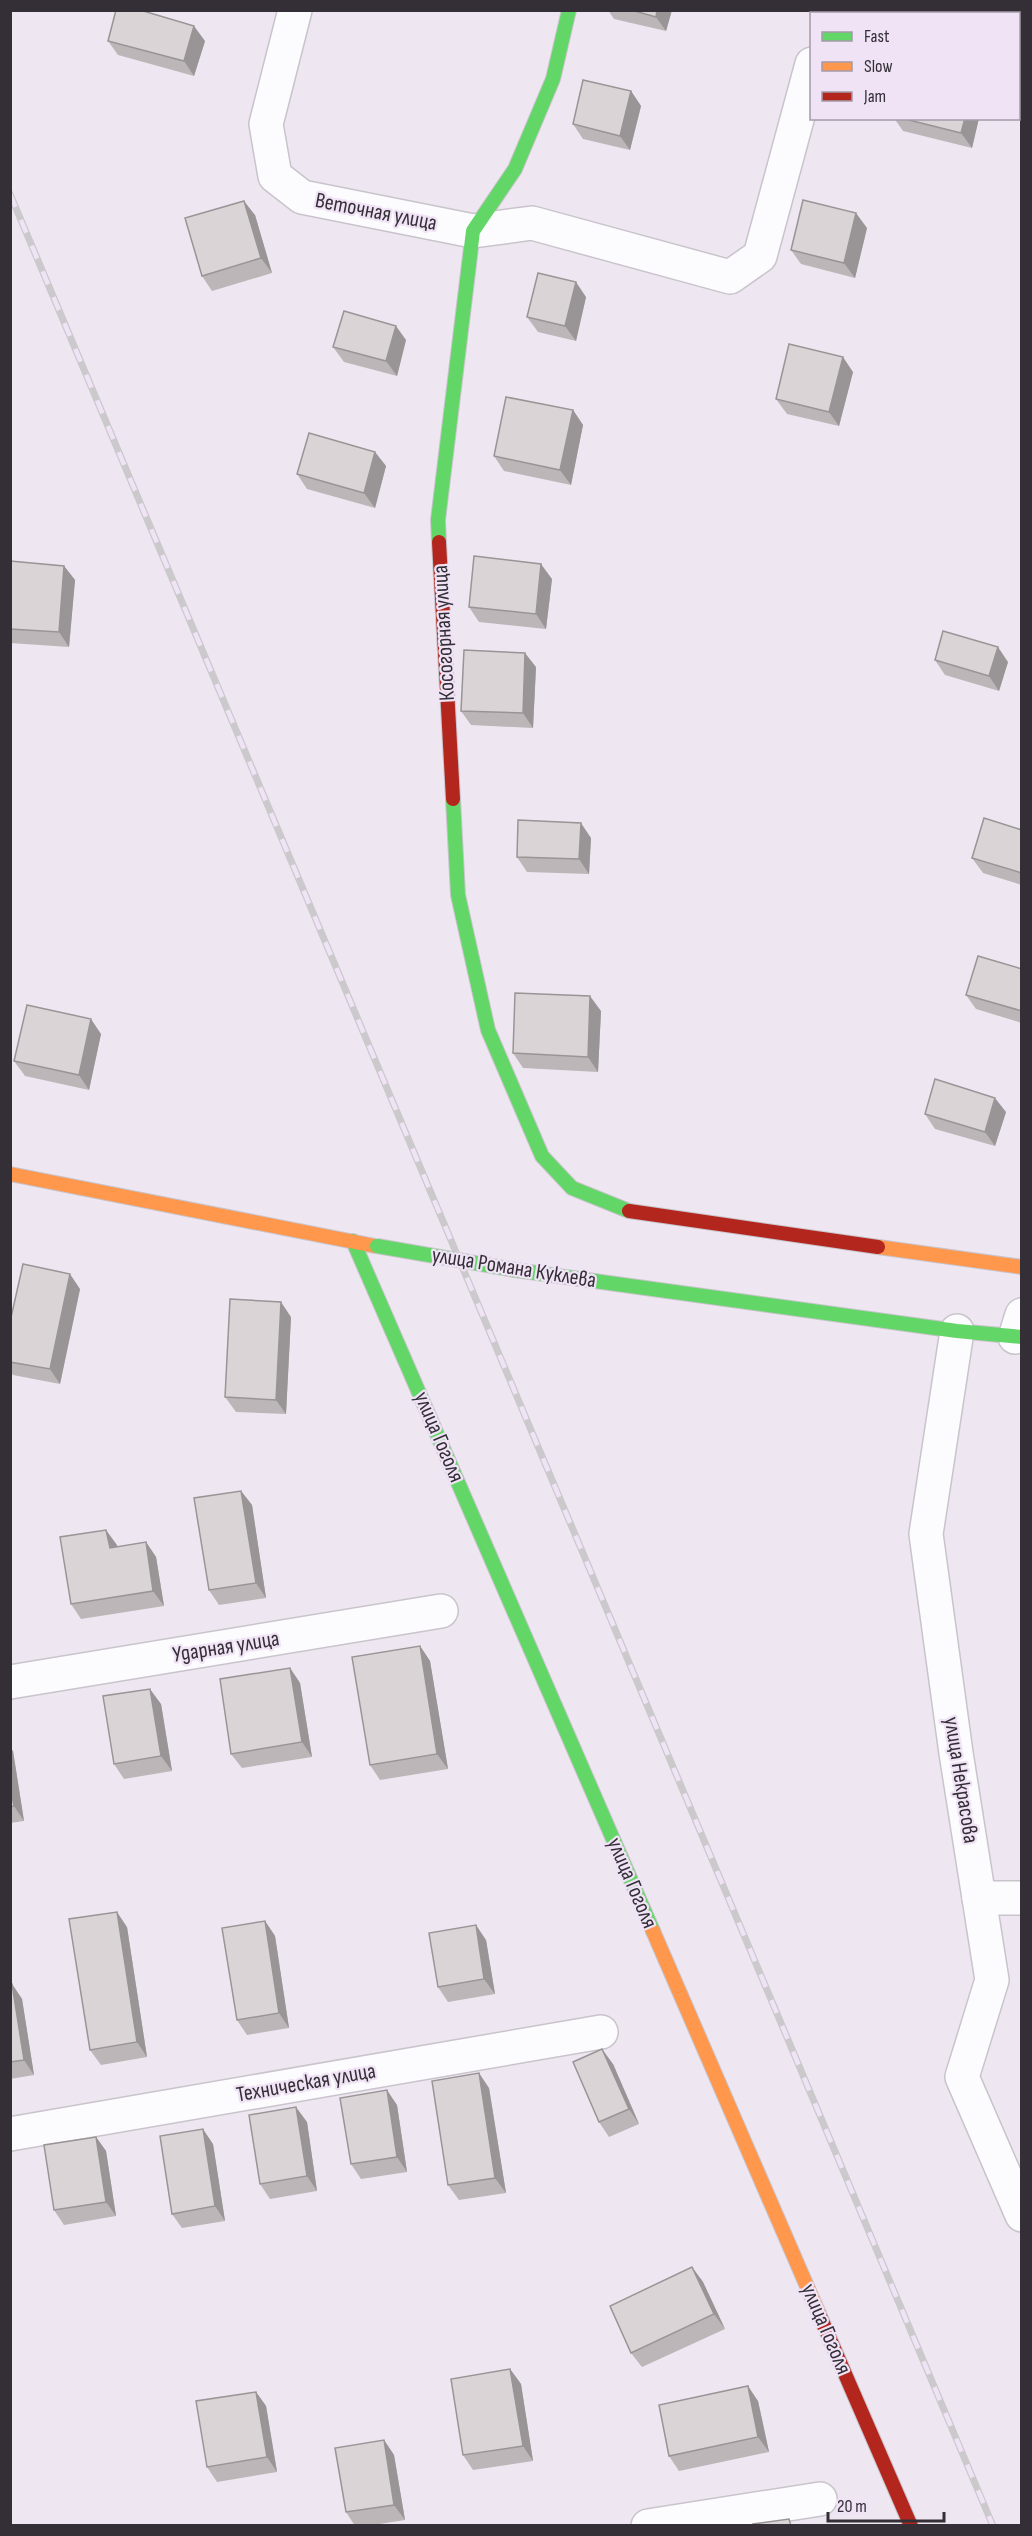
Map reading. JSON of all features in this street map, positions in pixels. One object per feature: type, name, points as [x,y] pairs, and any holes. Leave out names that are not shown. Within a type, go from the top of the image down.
[{"type":"street","name":"Веточная улица","points":[[295,10],[266,124],[275,176],[302,197],[473,231],[532,223],[730,277],[760,256],[810,71]]},
{"type":"street","name":"Косогорная улица","points":[[569,10],[553,79],[515,169],[473,231],[438,520],[458,895],[488,1030],[542,1156],[572,1188],[632,1212],[1022,1267]]},
{"type":"street","name":"улица Романа Куклева","points":[[10,1174],[376,1246],[515,1270],[957,1331],[1019,1330]]},
{"type":"street","name":"улица Гоголя","points":[[353,1241],[911,2526]]},
{"type":"street","name":"улица Некрасова","points":[[957,1331],[926,1534],[956,1753],[992,1980],[962,2077],[1022,2215]]},
{"type":"street","name":"Ударная улица","points":[[10,1682],[441,1611]]},
{"type":"street","points":[[979,1898],[1022,1898]]},
{"type":"street","name":"Техническая улица","points":[[10,2134],[601,2032]]},
{"type":"street","points":[[648,2526],[820,2499]]},
{"type":"building","points":[[116,10],[140,10],[194,26],[184,61],[108,41]]},
{"type":"building","points":[[631,10],[657,10],[656,17]]},
{"type":"building","points":[[583,80],[631,91],[620,136],[573,124]]},
{"type":"building","points":[[909,120],[964,120],[961,133]]},
{"type":"building","points":[[803,200],[856,213],[844,263],[791,250]]},
{"type":"building","points":[[244,201],[261,258],[202,276],[185,218]]},
{"type":"building","points":[[538,273],[576,282],[565,326],[527,317]]},
{"type":"building","points":[[344,311],[396,326],[386,361],[333,347]]},
{"type":"building","points":[[789,344],[843,357],[829,412],[776,399]]},
{"type":"building","points":[[506,397],[573,410],[560,470],[494,456]]},
{"type":"building","points":[[309,433],[375,452],[364,493],[297,474]]},
{"type":"building","points":[[474,556],[541,564],[536,614],[469,607]]},
{"type":"building","points":[[10,561],[64,566],[59,632],[10,629]]},
{"type":"building","points":[[943,631],[998,647],[989,676],[935,660]]},
{"type":"building","points":[[464,650],[525,653],[523,713],[461,711]]},
{"type":"building","points":[[984,818],[1022,830],[1022,873],[972,858]]},
{"type":"building","points":[[518,820],[581,823],[579,859],[517,857]]},
{"type":"building","points":[[978,956],[1022,969],[1022,1011],[966,995]]},
{"type":"building","points":[[515,993],[590,996],[588,1057],[513,1053]]},
{"type":"building","points":[[27,1005],[91,1019],[79,1075],[14,1061]]},
{"type":"building","points":[[935,1079],[995,1098],[985,1132],[925,1114]]},
{"type":"building","points":[[23,1264],[70,1274],[50,1369],[10,1362],[10,1322]]},
{"type":"building","points":[[230,1299],[281,1302],[276,1400],[225,1397]]},
{"type":"building","points":[[241,1491],[256,1583],[209,1590],[194,1498]]},
{"type":"building","points":[[106,1530],[110,1548],[146,1542],[153,1591],[71,1604],[60,1537]]},
{"type":"building","points":[[420,1646],[437,1754],[370,1765],[352,1657]]},
{"type":"building","points":[[290,1668],[302,1742],[231,1754],[220,1679]]},
{"type":"building","points":[[150,1689],[161,1756],[114,1764],[103,1696]]},
{"type":"building","points":[[10,1786],[14,1806],[10,1807]]},
{"type":"building","points":[[117,1912],[137,2042],[90,2050],[69,1919]]},
{"type":"building","points":[[265,1921],[279,2013],[237,2020],[222,1928]]},
{"type":"building","points":[[476,1925],[484,1979],[438,1987],[429,1933]]},
{"type":"building","points":[[10,1984],[12,1984],[24,2060],[10,2062]]},
{"type":"building","points":[[602,2049],[629,2109],[599,2122],[573,2062]]},
{"type":"building","points":[[479,2073],[495,2178],[448,2185],[432,2081]]},
{"type":"building","points":[[387,2090],[397,2157],[351,2164],[340,2098]]},
{"type":"building","points":[[296,2107],[307,2176],[260,2184],[249,2115]]},
{"type":"building","points":[[203,2129],[215,2206],[172,2214],[160,2136]]},
{"type":"building","points":[[96,2137],[106,2202],[54,2210],[44,2145]]},
{"type":"building","points":[[692,2267],[714,2314],[631,2353],[610,2306]]},
{"type":"building","points":[[510,2369],[523,2446],[463,2455],[451,2379]]},
{"type":"building","points":[[748,2386],[758,2437],[669,2456],[659,2405]]},
{"type":"building","points":[[256,2392],[267,2457],[207,2467],[196,2401]]},
{"type":"building","points":[[384,2440],[394,2505],[346,2512],[335,2448]]},
{"type":"building","points":[[789,2519],[791,2526],[753,2526],[753,2524]]},
{"type":"railway","points":[[10,194],[993,2526]]},
{"type":"traffic: fast","points":[[439,542],[438,520],[473,231],[515,169],[553,79],[569,10]]},
{"type":"traffic: fast","points":[[453,799],[458,895],[488,1030],[542,1156],[572,1188],[629,1211]]},
{"type":"traffic: fast","points":[[353,1241],[653,1931]]},
{"type":"traffic: fast","points":[[377,1246],[515,1270]]},
{"type":"traffic: fast","points":[[515,1270],[957,1331],[1022,1337]]},
{"type":"traffic: slow","points":[[10,1174],[375,1246]]},
{"type":"traffic: slow","points":[[878,1247],[1022,1267]]},
{"type":"traffic: slow","points":[[653,1931],[819,2314]]},
{"type":"traffic: jam","points":[[439,542],[453,799]]},
{"type":"traffic: jam","points":[[629,1211],[878,1247]]},
{"type":"traffic: jam","points":[[819,2314],[911,2526]]}]
